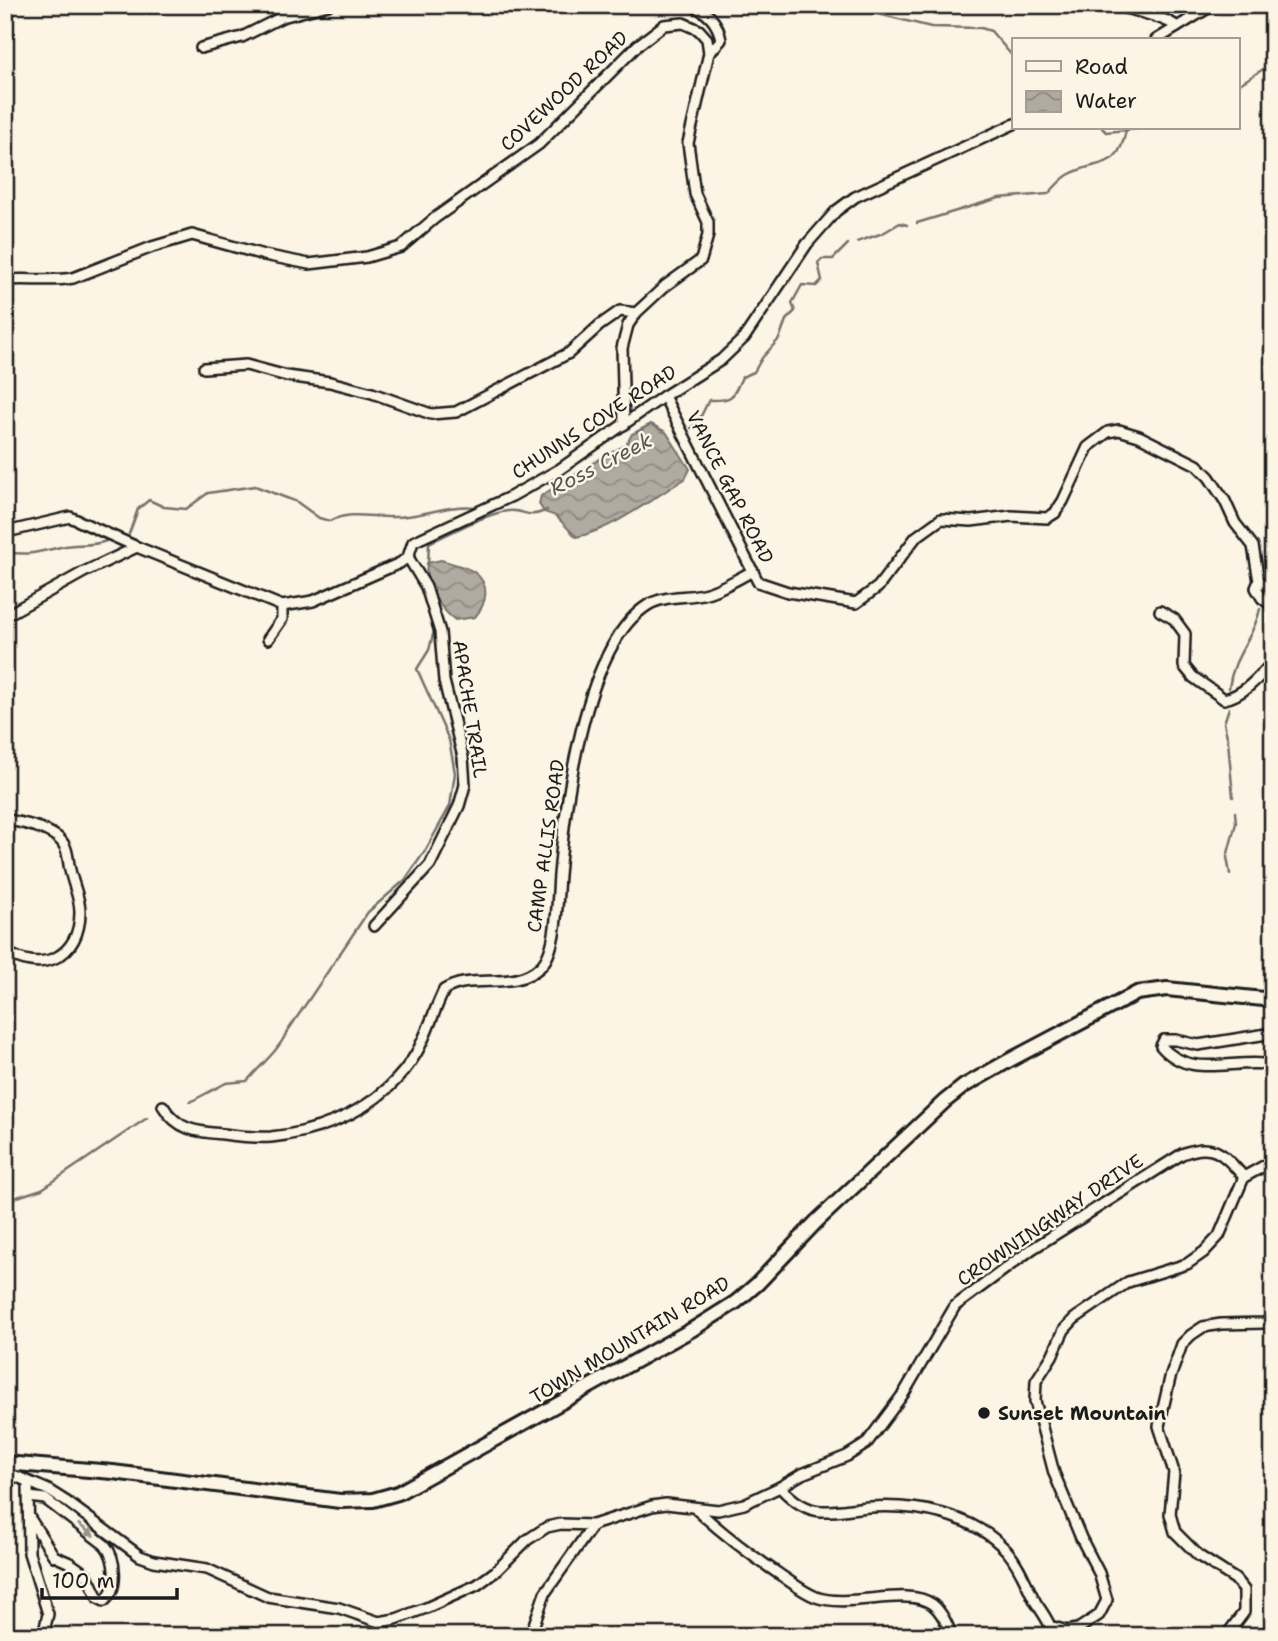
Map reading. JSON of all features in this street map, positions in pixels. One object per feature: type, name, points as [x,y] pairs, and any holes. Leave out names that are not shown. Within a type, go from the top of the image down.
[{"type":"main road","name":"TOWN MOUNTAIN ROAD","points":[[5,1463],[113,1472],[340,1501],[373,1500],[391,1496],[544,1413],[736,1302],[757,1284],[816,1222],[945,1101],[998,1066],[1110,1006],[1149,990],[1178,989],[1273,1000]]},
{"type":"street","points":[[201,48],[242,37],[282,17],[328,5]]},
{"type":"street","points":[[624,425],[622,348],[628,326],[636,313],[665,286],[701,260],[708,235],[708,222],[695,194],[688,144],[709,53],[721,40],[719,27],[703,10],[690,5]]},
{"type":"street","points":[[1115,5],[1165,19],[1177,27]]},
{"type":"street","points":[[1159,38],[1213,5]]},
{"type":"street","name":"COVEWOOD ROAD","points":[[5,280],[73,278],[191,235],[262,255],[309,264],[367,257],[401,247],[435,218],[538,144],[638,45],[664,25],[683,23],[699,30],[707,39],[709,53]]},
{"type":"street","name":"CHUNNS COVE ROAD","points":[[282,606],[313,601],[387,570],[408,557],[413,542],[530,486],[570,463],[734,349],[761,314],[807,244],[841,206],[865,191],[1012,125]]},
{"type":"street","points":[[204,368],[246,365],[372,393],[431,414],[456,412],[569,353],[620,311],[636,313]]},
{"type":"street","name":"VANCE GAP ROAD","points":[[664,397],[758,582],[788,592],[856,603],[878,587],[916,537],[941,519],[971,521],[1011,516],[1047,518],[1055,513],[1063,501],[1088,447],[1108,432],[1119,430],[1139,436],[1186,459],[1209,477],[1235,523],[1253,546],[1259,581]]},
{"type":"street","points":[[5,530],[70,517],[282,606],[282,619],[268,639]]},
{"type":"street","points":[[5,616],[84,572],[137,547]]},
{"type":"street","name":"APACHE TRAIL","points":[[373,926],[430,865],[459,806],[465,785],[463,757],[444,681],[440,632],[426,587],[408,557]]},
{"type":"street","name":"CAMP ALLIS ROAD","points":[[163,1106],[170,1118],[202,1133],[253,1137],[287,1135],[343,1118],[388,1088],[409,1066],[422,1047],[444,990],[458,983],[521,978],[540,968],[554,935],[560,865],[574,764],[583,724],[606,657],[621,634],[646,606],[657,601],[709,593],[752,571]]},
{"type":"street","points":[[1273,589],[1259,581],[1256,588],[1262,598],[1273,606]]},
{"type":"street","points":[[1160,611],[1174,619],[1185,634],[1184,666],[1193,677],[1224,699],[1234,697],[1273,662]]},
{"type":"street","points":[[5,819],[49,833],[66,846],[80,914],[75,940],[55,958],[43,963],[35,962],[20,959],[5,951]]},
{"type":"street","points":[[1273,1033],[1198,1045],[1164,1040],[1161,1046],[1174,1058],[1202,1066],[1221,1067],[1258,1062],[1273,1065]]},
{"type":"street","name":"CROWNINGWAY DRIVE","points":[[780,1487],[802,1474],[847,1456],[866,1444],[904,1393],[955,1306],[1032,1249],[1172,1160],[1199,1147],[1225,1156],[1244,1177]]},
{"type":"street","points":[[5,1470],[67,1502],[140,1556],[154,1561],[207,1569],[268,1597],[329,1606],[379,1622],[426,1608],[477,1584],[496,1571],[527,1540],[547,1527],[561,1524],[593,1525],[652,1506],[718,1510],[744,1504],[780,1487],[787,1495],[808,1508],[820,1511],[871,1507],[923,1509],[952,1515],[989,1535],[1007,1551],[1021,1569],[1050,1626],[1067,1631],[1090,1623],[1099,1615],[1107,1600],[1104,1587],[1054,1473],[1035,1401],[1036,1381],[1064,1330],[1074,1319],[1128,1282],[1187,1264],[1204,1252],[1219,1236],[1244,1177],[1273,1161]]},
{"type":"street","points":[[1226,1636],[1244,1612],[1244,1590],[1235,1579],[1199,1556],[1174,1532],[1170,1514],[1174,1472],[1159,1426],[1170,1378],[1182,1345],[1191,1335],[1203,1327],[1252,1324],[1273,1319]]},
{"type":"street","points":[[28,1482],[29,1553],[48,1614],[43,1636]]},
{"type":"street","points":[[29,1497],[45,1499],[106,1545],[112,1553],[113,1564],[110,1597],[104,1601],[97,1598],[87,1575],[71,1563],[54,1556],[29,1517]]},
{"type":"street","points":[[693,1507],[738,1547],[816,1597],[841,1602],[902,1597],[923,1599],[943,1616],[951,1636]]},
{"type":"street","points":[[530,1636],[545,1593],[593,1525]]},
{"type":"water","points":[[651,424],[666,432],[690,469],[685,479],[618,521],[576,537],[556,516],[544,512],[539,504],[541,496],[626,445],[632,434]]},
{"type":"water","points":[[441,560],[470,570],[483,582],[484,600],[475,617],[455,620],[443,609],[434,594],[427,579],[427,563]]},
{"type":"waterway","points":[[853,5],[866,11],[931,27],[981,28],[991,31],[1012,56]]},
{"type":"waterway","name":"Ross Creek","points":[[1240,84],[1273,63]]},
{"type":"waterway","name":"Ross Creek","points":[[1104,130],[1127,130]]},
{"type":"waterway","name":"Ross Creek","points":[[917,223],[999,198],[1048,194],[1068,175],[1112,159],[1118,153],[1126,130]]},
{"type":"waterway","name":"Ross Creek","points":[[857,242],[883,233],[900,223],[907,225]]},
{"type":"waterway","name":"Ross Creek","points":[[691,428],[698,422],[709,400],[728,398],[742,377],[754,372],[779,339],[786,320],[795,311],[792,303],[802,285],[816,286],[822,280],[818,263],[822,259],[833,259],[848,244]]},
{"type":"waterway","points":[[129,534],[138,509],[149,500],[164,507],[186,509],[208,493],[255,486],[297,502],[319,518],[330,521],[354,515],[404,516],[455,507],[475,507]]},
{"type":"waterway","points":[[428,564],[429,543],[468,524],[508,511],[534,514],[547,510]]},
{"type":"waterway","points":[[5,552],[34,553],[106,541]]},
{"type":"waterway","points":[[1269,579],[1273,574]]},
{"type":"waterway","points":[[1229,688],[1231,676],[1260,609]]},
{"type":"waterway","points":[[190,1102],[226,1083],[247,1081],[274,1052],[368,912],[405,880],[450,806],[455,773],[449,740],[417,669],[429,650],[435,627]]},
{"type":"waterway","points":[[1229,708],[1224,723],[1233,797]]},
{"type":"waterway","points":[[1230,874],[1227,857],[1236,823],[1235,812]]},
{"type":"waterway","points":[[5,1201],[42,1189],[147,1118]]},
{"type":"place","name":"Sunset Mountain","points":[[984,1413]]}]
